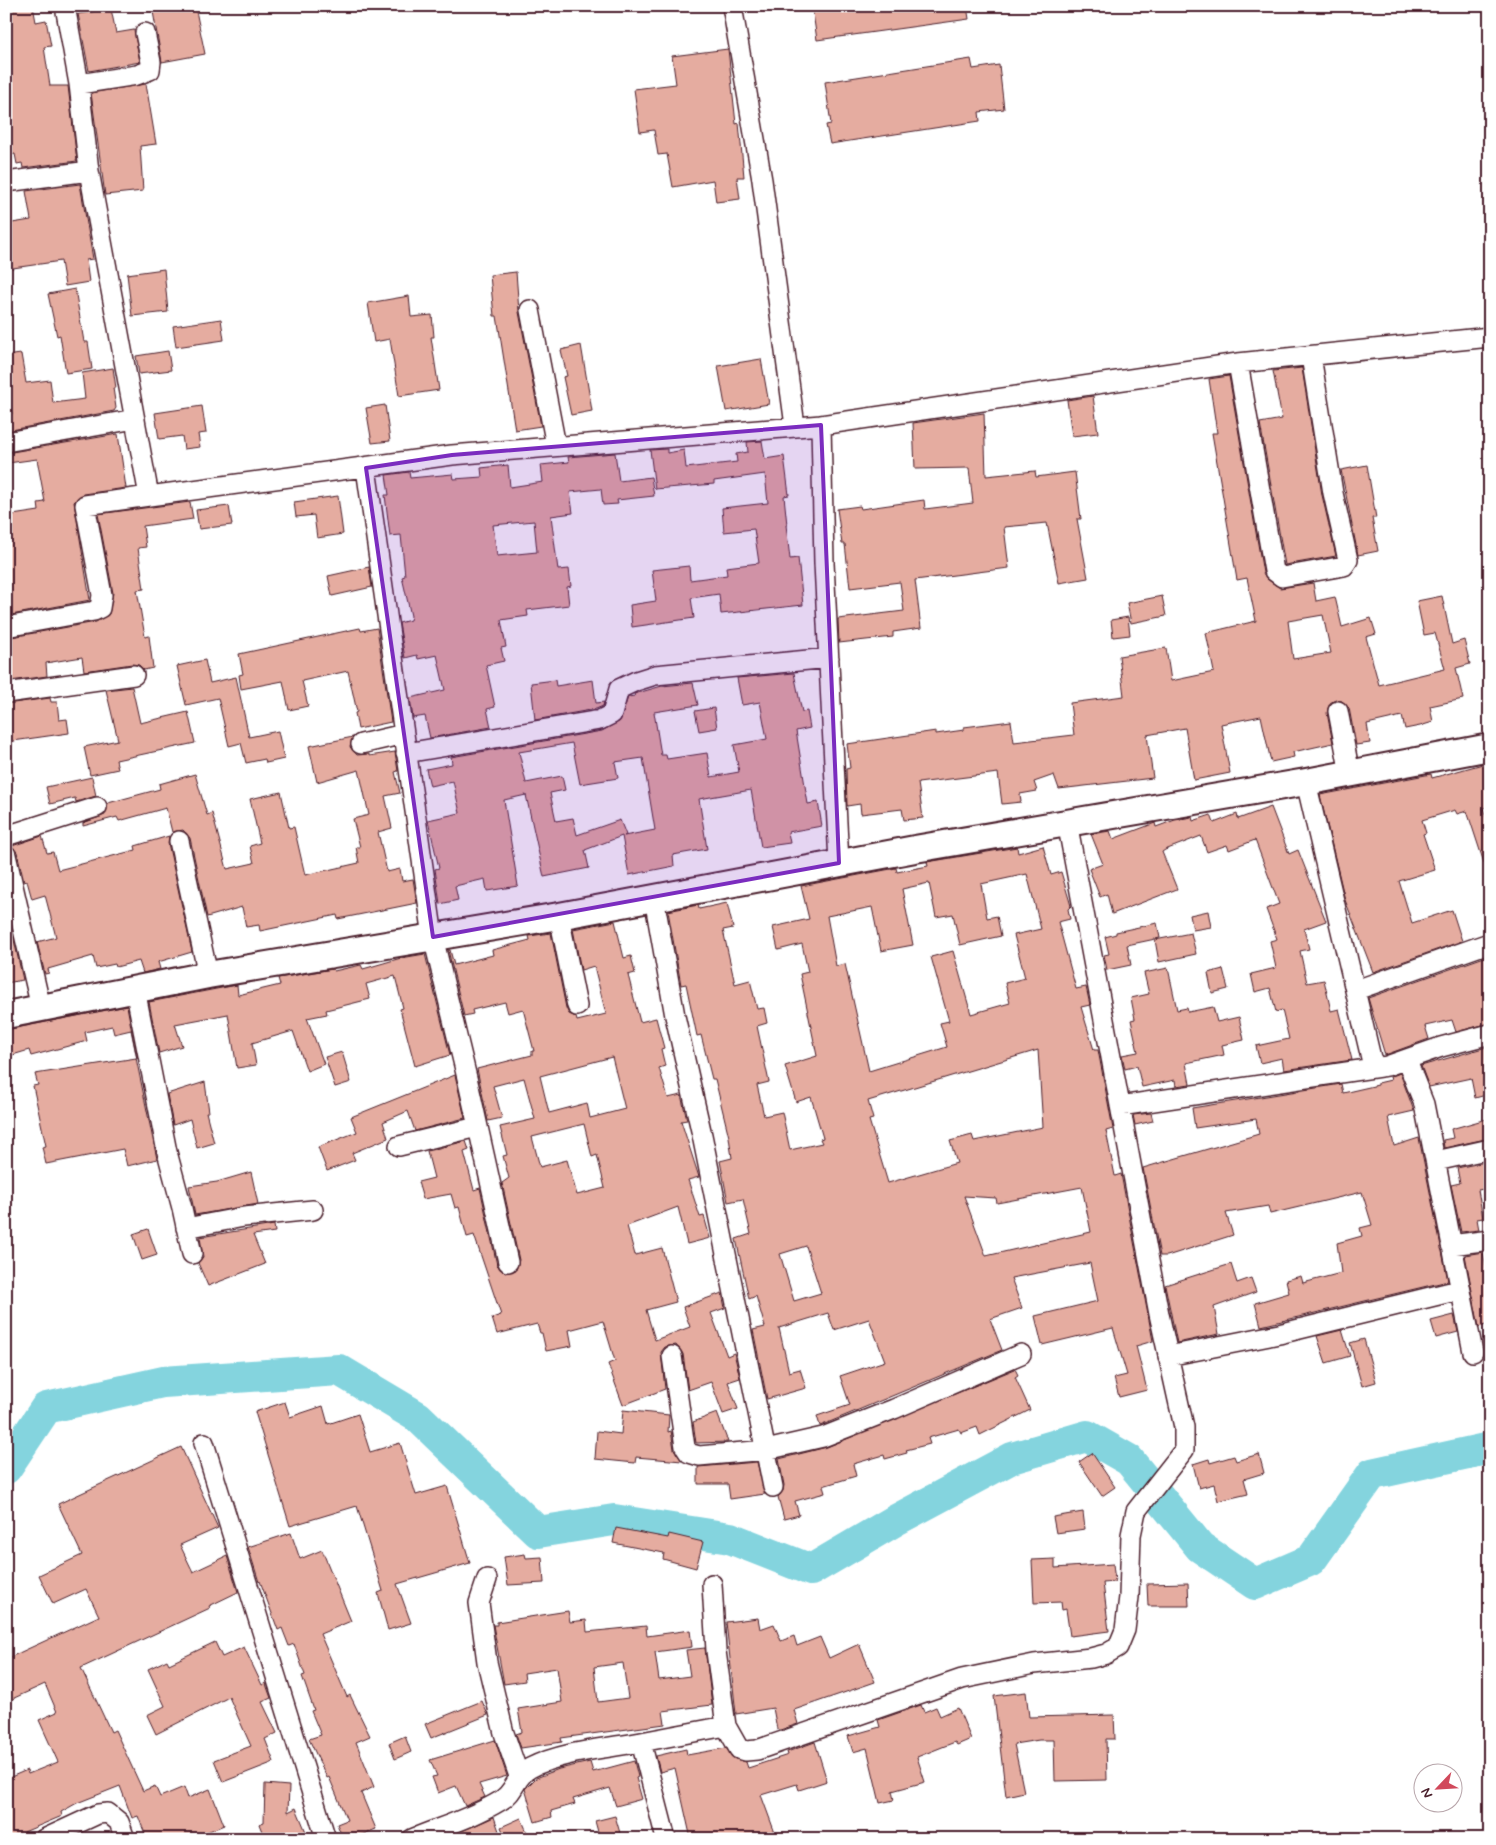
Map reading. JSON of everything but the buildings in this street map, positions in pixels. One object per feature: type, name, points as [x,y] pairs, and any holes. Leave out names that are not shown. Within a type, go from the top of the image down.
[{"type":"main road","points":[[6,1015],[208,975],[559,916],[839,863],[1306,782],[1490,747]]},
{"type":"street","points":[[65,6],[79,84],[89,171],[149,496]]},
{"type":"street","points":[[732,6],[762,180],[794,426]]},
{"type":"street","points":[[79,84],[148,72],[152,68],[145,33]]},
{"type":"street","points":[[6,182],[89,171]]},
{"type":"street","points":[[530,310],[556,446]]},
{"type":"street","points":[[6,627],[94,611],[100,608],[102,595],[85,505],[452,456],[794,426],[821,426],[1238,363],[1490,337]]},
{"type":"street","points":[[1238,363],[1274,571],[1282,577],[1344,566],[1348,560],[1333,493],[1311,356]]},
{"type":"street","points":[[6,442],[135,419]]},
{"type":"street","points":[[821,426],[829,658],[839,863]]},
{"type":"street","points":[[366,468],[432,937],[468,1082],[508,1262]]},
{"type":"street","points":[[406,753],[600,720],[612,714],[619,689],[655,675],[829,658]]},
{"type":"street","points":[[6,693],[134,675]]},
{"type":"street","points":[[1338,711],[1350,774]]},
{"type":"street","points":[[361,744],[404,734]]},
{"type":"street","points":[[1306,782],[1371,1058],[1374,1065],[1380,1068]]},
{"type":"street","points":[[6,836],[98,807]]},
{"type":"street","points":[[712,1584],[716,1651],[726,1726],[739,1748],[746,1751],[756,1750],[962,1679],[1034,1664],[1091,1658],[1106,1654],[1118,1647],[1125,1630],[1129,1597],[1131,1535],[1136,1511],[1184,1450],[1184,1427],[1168,1356],[1067,822]]},
{"type":"street","points":[[179,841],[208,975]]},
{"type":"street","points":[[6,855],[41,1008]]},
{"type":"street","points":[[654,898],[675,1016],[702,1135],[773,1487]]},
{"type":"street","points":[[559,916],[577,1006]]},
{"type":"street","points":[[1356,990],[1486,944]]},
{"type":"street","points":[[135,989],[167,1152],[192,1254]]},
{"type":"street","points":[[1120,1106],[1380,1068],[1408,1061],[1442,1048],[1490,1034]]},
{"type":"street","points":[[1408,1061],[1424,1104],[1459,1290],[1473,1352]]},
{"type":"street","points":[[399,1146],[477,1127]]},
{"type":"street","points":[[1436,1161],[1490,1149]]},
{"type":"street","points":[[186,1228],[244,1217],[313,1210]]},
{"type":"street","points":[[1451,1245],[1490,1240]]},
{"type":"street","points":[[1168,1356],[1279,1334],[1459,1290]]},
{"type":"street","points":[[672,1356],[686,1447],[689,1453],[699,1456],[766,1450],[823,1437],[894,1409],[1021,1354]]},
{"type":"street","points":[[204,1443],[326,1839]]},
{"type":"street","points":[[487,1579],[479,1603],[487,1662],[504,1732],[519,1776]]},
{"type":"street","points":[[412,1839],[500,1802],[514,1789],[519,1776],[531,1768],[566,1756],[726,1726]]},
{"type":"street","points":[[641,1742],[666,1839]]},
{"type":"street","points":[[44,1839],[98,1814],[108,1813],[119,1822],[125,1839]]},
{"type":"highlighted area","points":[[821,425],[839,863],[433,937],[366,468],[452,455]]},
{"type":"waterway","points":[[6,1468],[46,1408],[163,1382],[339,1370],[418,1417],[538,1532],[614,1520],[730,1538],[811,1570],[896,1520],[1012,1458],[1087,1436],[1129,1460],[1200,1547],[1255,1584],[1311,1560],[1372,1474],[1490,1448]]}]
